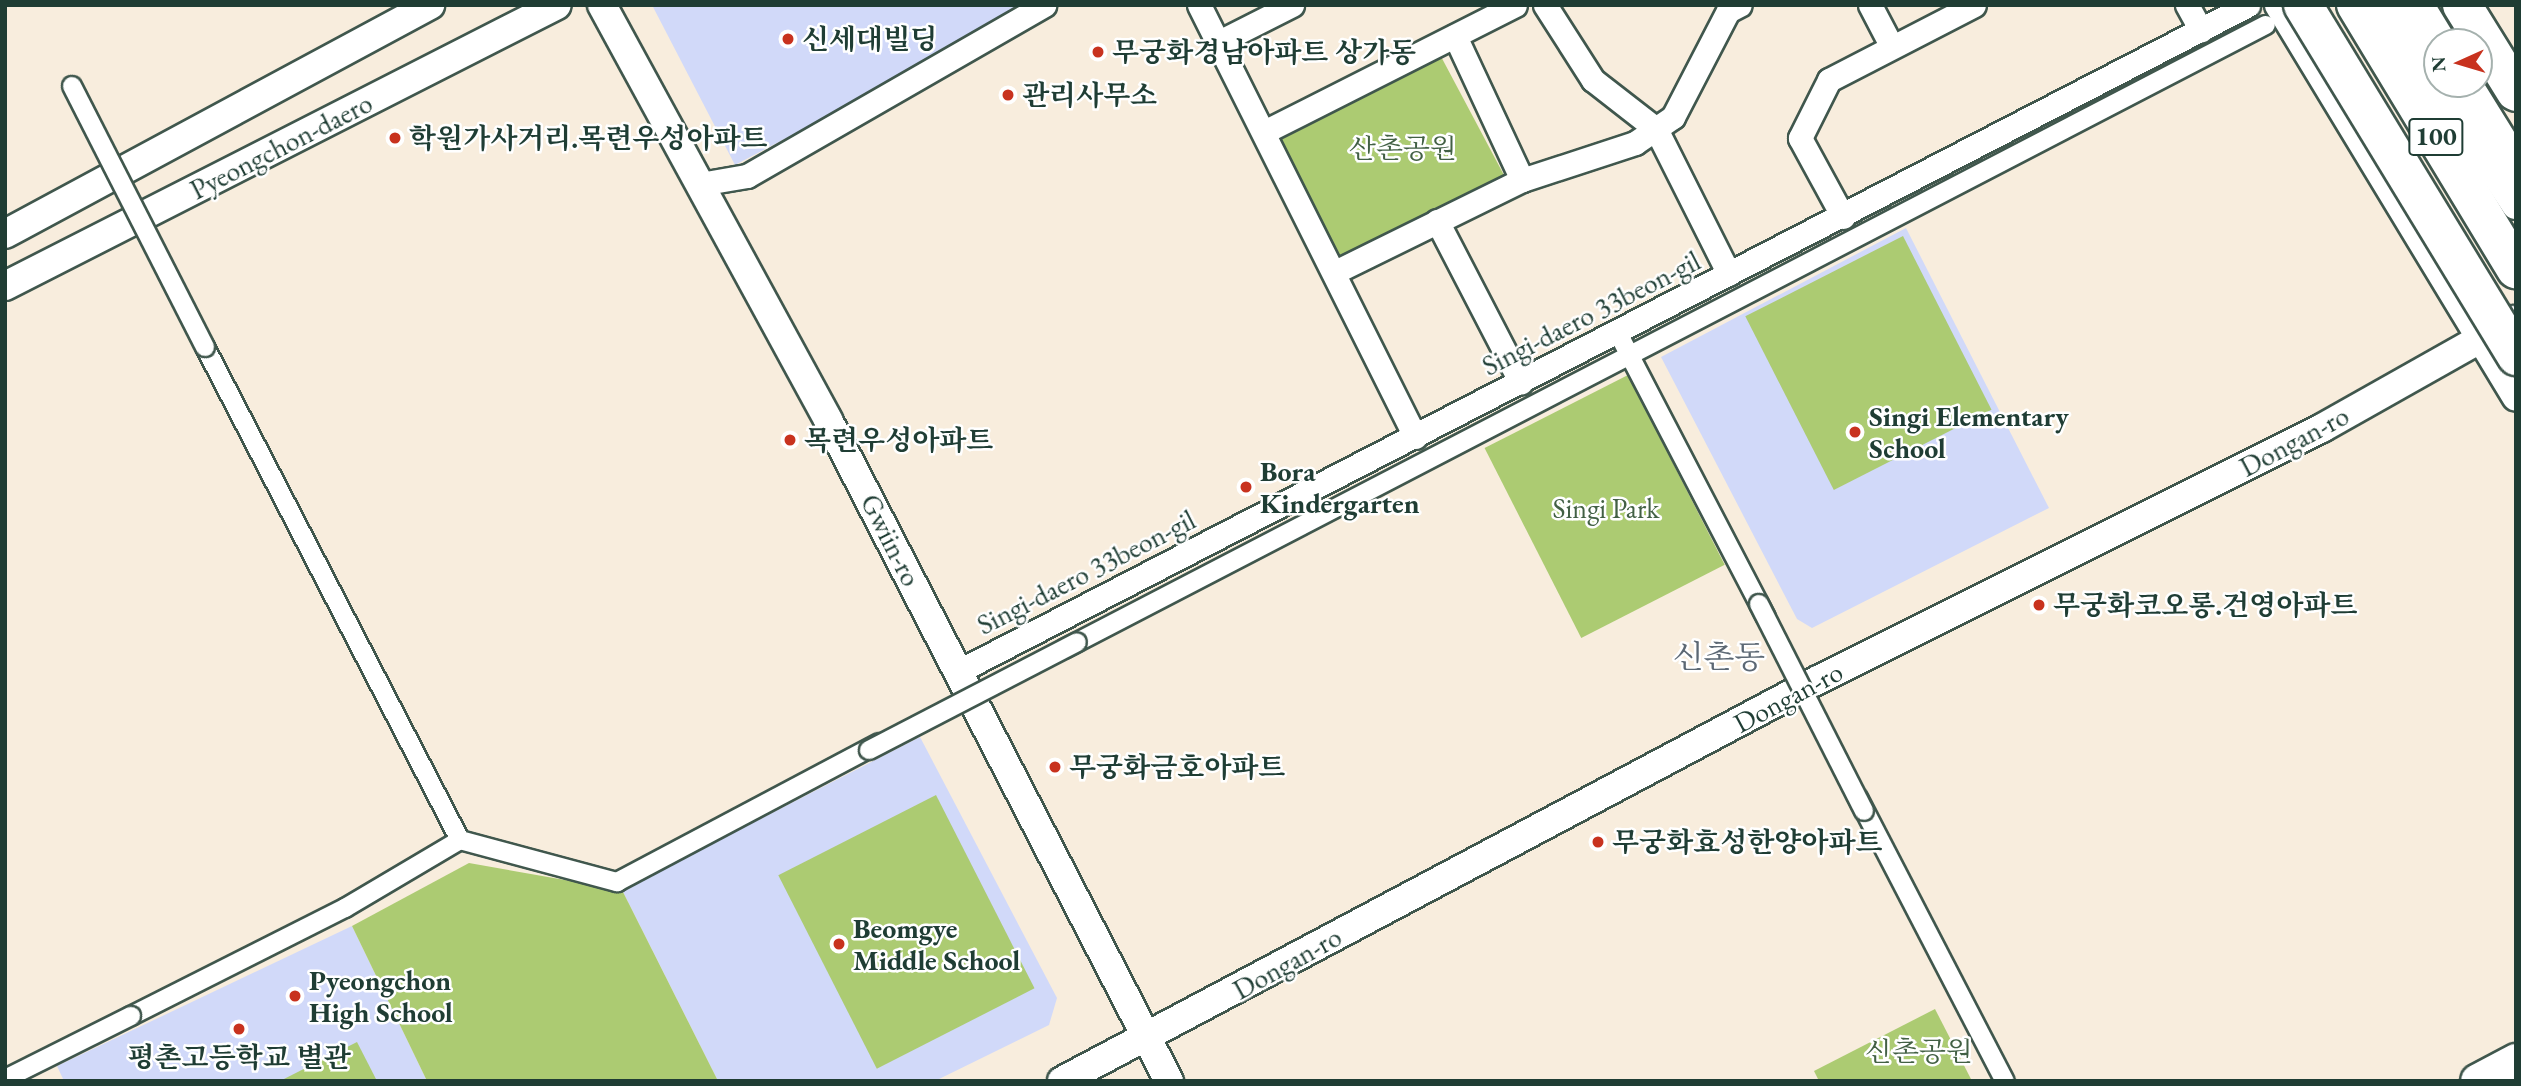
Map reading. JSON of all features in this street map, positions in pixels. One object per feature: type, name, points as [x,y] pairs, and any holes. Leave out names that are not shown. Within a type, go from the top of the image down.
[{"type":"highway","points":[[2303,5],[2516,356]]},
{"type":"highway","name":"100","points":[[2356,5],[2516,269]]},
{"type":"highway","points":[[2414,5],[2428,28]]},
{"type":"highway","points":[[2462,5],[2516,92]]},
{"type":"highway","name":"100","points":[[2471,98],[2516,171]]},
{"type":"main road","points":[[2478,1081],[2516,1061]]},
{"type":"street","name":"Pyeongchon-daero","points":[[5,234],[429,5]]},
{"type":"street","name":"Pyeongchon-daero","points":[[5,286],[557,5]]},
{"type":"street","name":"Gwiin-ro","points":[[602,5],[959,671],[1169,1081]]},
{"type":"street","points":[[699,184],[747,176],[1044,5]]},
{"type":"street","points":[[1199,5],[1416,437]]},
{"type":"street","points":[[1219,42],[1292,5]]},
{"type":"street","points":[[1264,132],[1516,5]]},
{"type":"street","points":[[1545,5],[1593,80],[1656,129],[1729,274]]},
{"type":"street","points":[[1870,5],[1892,47]]},
{"type":"street","points":[[1843,217],[1800,138],[1829,80],[1974,5]]},
{"type":"street","points":[[2188,5],[2202,30]]},
{"type":"street","name":"Singi-daero 33beon-gil","points":[[959,671],[1843,217],[2248,5]]},
{"type":"street","points":[[2340,5],[2516,290]]},
{"type":"street","points":[[2385,5],[2516,205]]},
{"type":"street","points":[[2482,5],[2516,58]]},
{"type":"street","points":[[1335,272],[1522,180],[1635,143],[1656,129],[1673,117],[1730,7]]},
{"type":"street","points":[[5,1079],[345,908],[460,840],[617,882],[1630,355],[2273,15],[2516,397]]},
{"type":"street","points":[[1454,36],[1522,180]]},
{"type":"street","points":[[72,86],[460,840]]},
{"type":"street","points":[[1437,221],[1521,383]]},
{"type":"street","name":"Dongan-ro","points":[[1062,1081],[1816,681],[2322,428],[2516,319]]},
{"type":"street","points":[[1618,333],[1864,811]]},
{"type":"street","points":[[1759,604],[1792,663]]},
{"type":"street","points":[[1009,677],[1076,642]]},
{"type":"street","points":[[869,750],[925,715]]},
{"type":"street","points":[[1819,724],[2005,1081]]},
{"type":"street","points":[[5,1064],[14,1081]]},
{"type":"shaded area","points":[[652,5],[1040,5],[735,165]]},
{"type":"shaded area","name":"Singi Elementary School","points":[[1906,228],[2049,508],[1812,628],[1797,619],[1661,357]]},
{"type":"shaded area","name":"Beomgye Middle School","points":[[920,737],[1057,998],[1049,1025],[935,1081],[718,1081],[622,890]]},
{"type":"shaded area","name":"Pyeongchon High School","points":[[352,926],[427,1081],[64,1081],[57,1066]]},
{"type":"green space","name":"산촌공원","points":[[1437,49],[1504,174],[1339,262],[1272,137]]},
{"type":"green space","points":[[1903,236],[1992,410],[1834,490],[1745,316]]},
{"type":"green space","name":"Singi Park","points":[[1628,375],[1725,565],[1581,638],[1485,448]]},
{"type":"green space","points":[[936,795],[1035,988],[877,1069],[778,875]]},
{"type":"green space","points":[[469,863],[622,890],[718,1081],[427,1081],[352,926]]},
{"type":"green space","name":"신촌공원","points":[[1935,1009],[1972,1081],[1819,1081],[1814,1071]]},
{"type":"green space","points":[[357,1042],[377,1081],[280,1081]]},
{"type":"place","name":"신세대빌딩","points":[[788,39]]},
{"type":"place","name":"무궁화경남아파트 상가동","points":[[1098,52]]},
{"type":"place","name":"관리사무소","points":[[1008,95]]},
{"type":"place","name":"학원가사거리.목련우성아파트","points":[[395,138]]},
{"type":"place","name":"Singi Elementary School","points":[[1855,432]]},
{"type":"place","name":"목련우성아파트","points":[[790,440]]},
{"type":"place","name":"Bora Kindergarten","points":[[1246,487]]},
{"type":"place","name":"무궁화코오롱.건영아파트","points":[[2039,605]]},
{"type":"place","name":"무궁화금호아파트","points":[[1055,767]]},
{"type":"place","name":"무궁화효성한양아파트","points":[[1598,842]]},
{"type":"place","name":"Beomgye Middle School","points":[[839,944]]},
{"type":"place","name":"Pyeongchon High School","points":[[295,996]]},
{"type":"place","name":"평촌고등학교 별관","points":[[239,1029]]},
{"type":"district","name":"신촌동","points":[[1719,657]]}]
